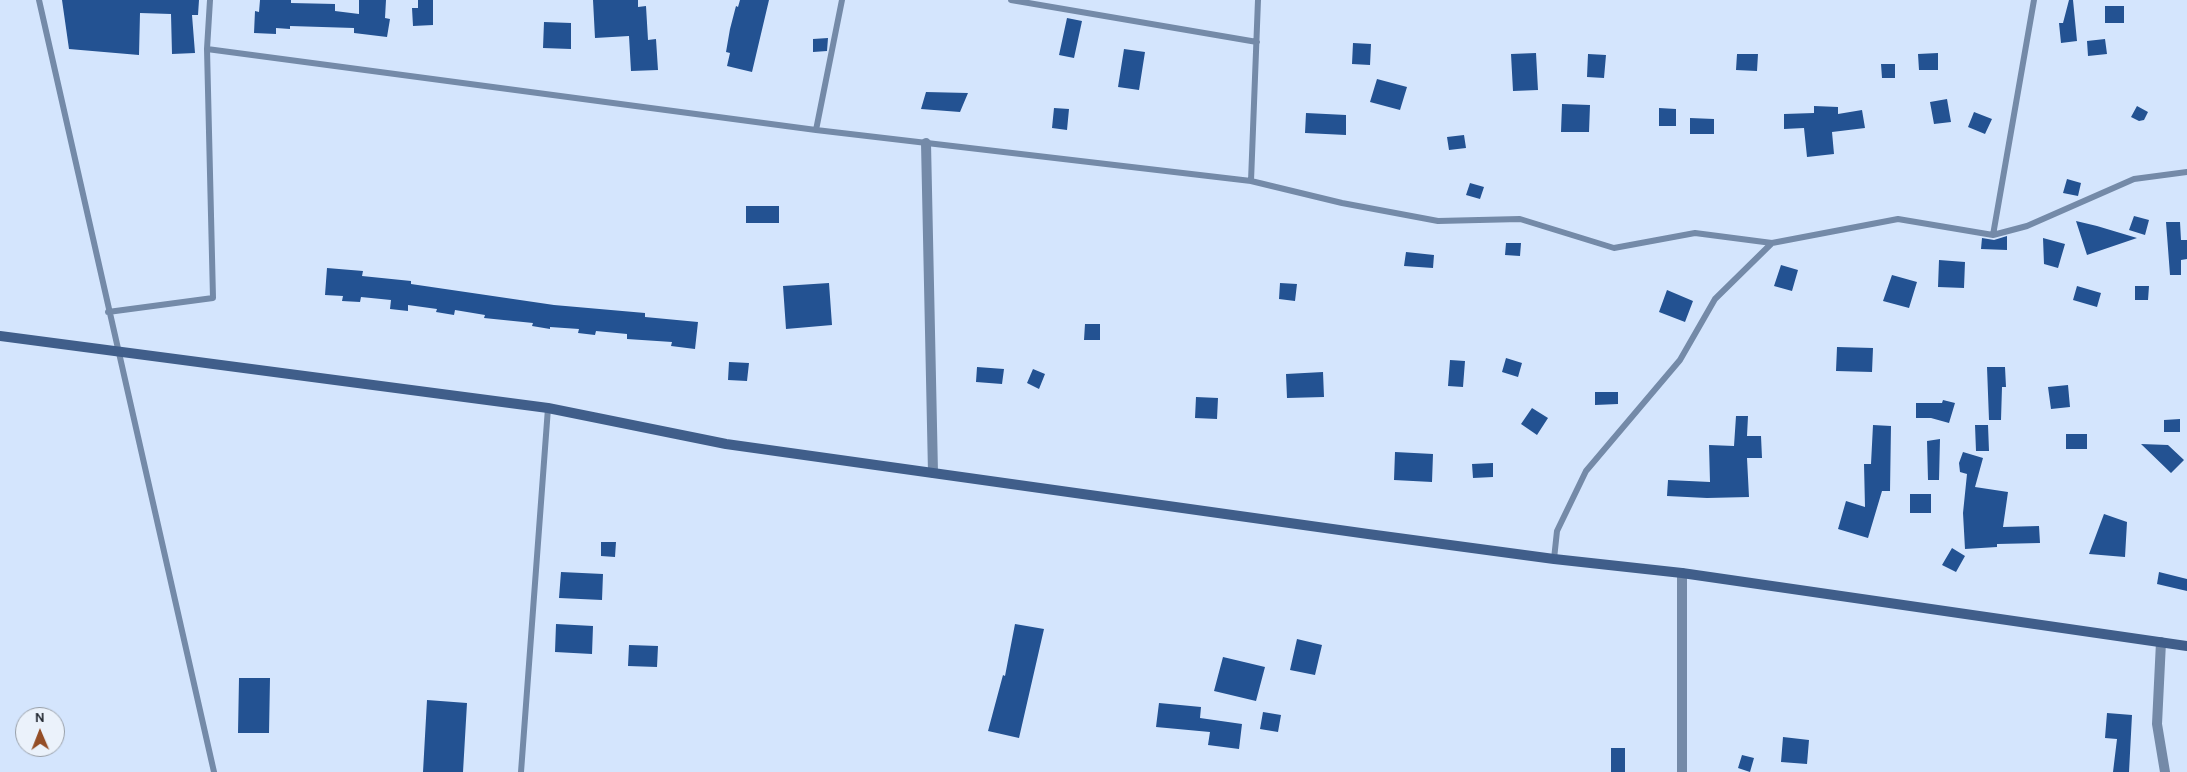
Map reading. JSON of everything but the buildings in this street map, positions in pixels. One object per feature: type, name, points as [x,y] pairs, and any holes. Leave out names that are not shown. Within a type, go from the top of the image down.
[{"type":"main road","points":[[0,336],[548,408],[726,444],[1554,559],[1682,574],[2187,646]]},
{"type":"street","points":[[926,143],[933,473]]},
{"type":"street","points":[[1682,574],[1682,772]]},
{"type":"street","points":[[2161,642],[2157,724],[2165,772]]},
{"type":"lane","points":[[39,0],[108,312],[214,772]]},
{"type":"lane","points":[[108,312],[213,298],[207,49],[210,0]]},
{"type":"lane","points":[[816,130],[842,0]]},
{"type":"lane","points":[[1011,0],[1257,42]]},
{"type":"lane","points":[[1251,181],[1258,0]]},
{"type":"lane","points":[[1993,235],[2034,0]]},
{"type":"lane","points":[[207,49],[816,130],[1251,181],[1342,203],[1438,221],[1520,219],[1614,248],[1695,233],[1772,243],[1898,219],[1993,235],[2027,226],[2134,179],[2187,172]]},
{"type":"lane","points":[[1554,559],[1557,531],[1586,472],[1680,360],[1715,299],[1772,243]]},
{"type":"lane","points":[[521,772],[548,408]]}]
